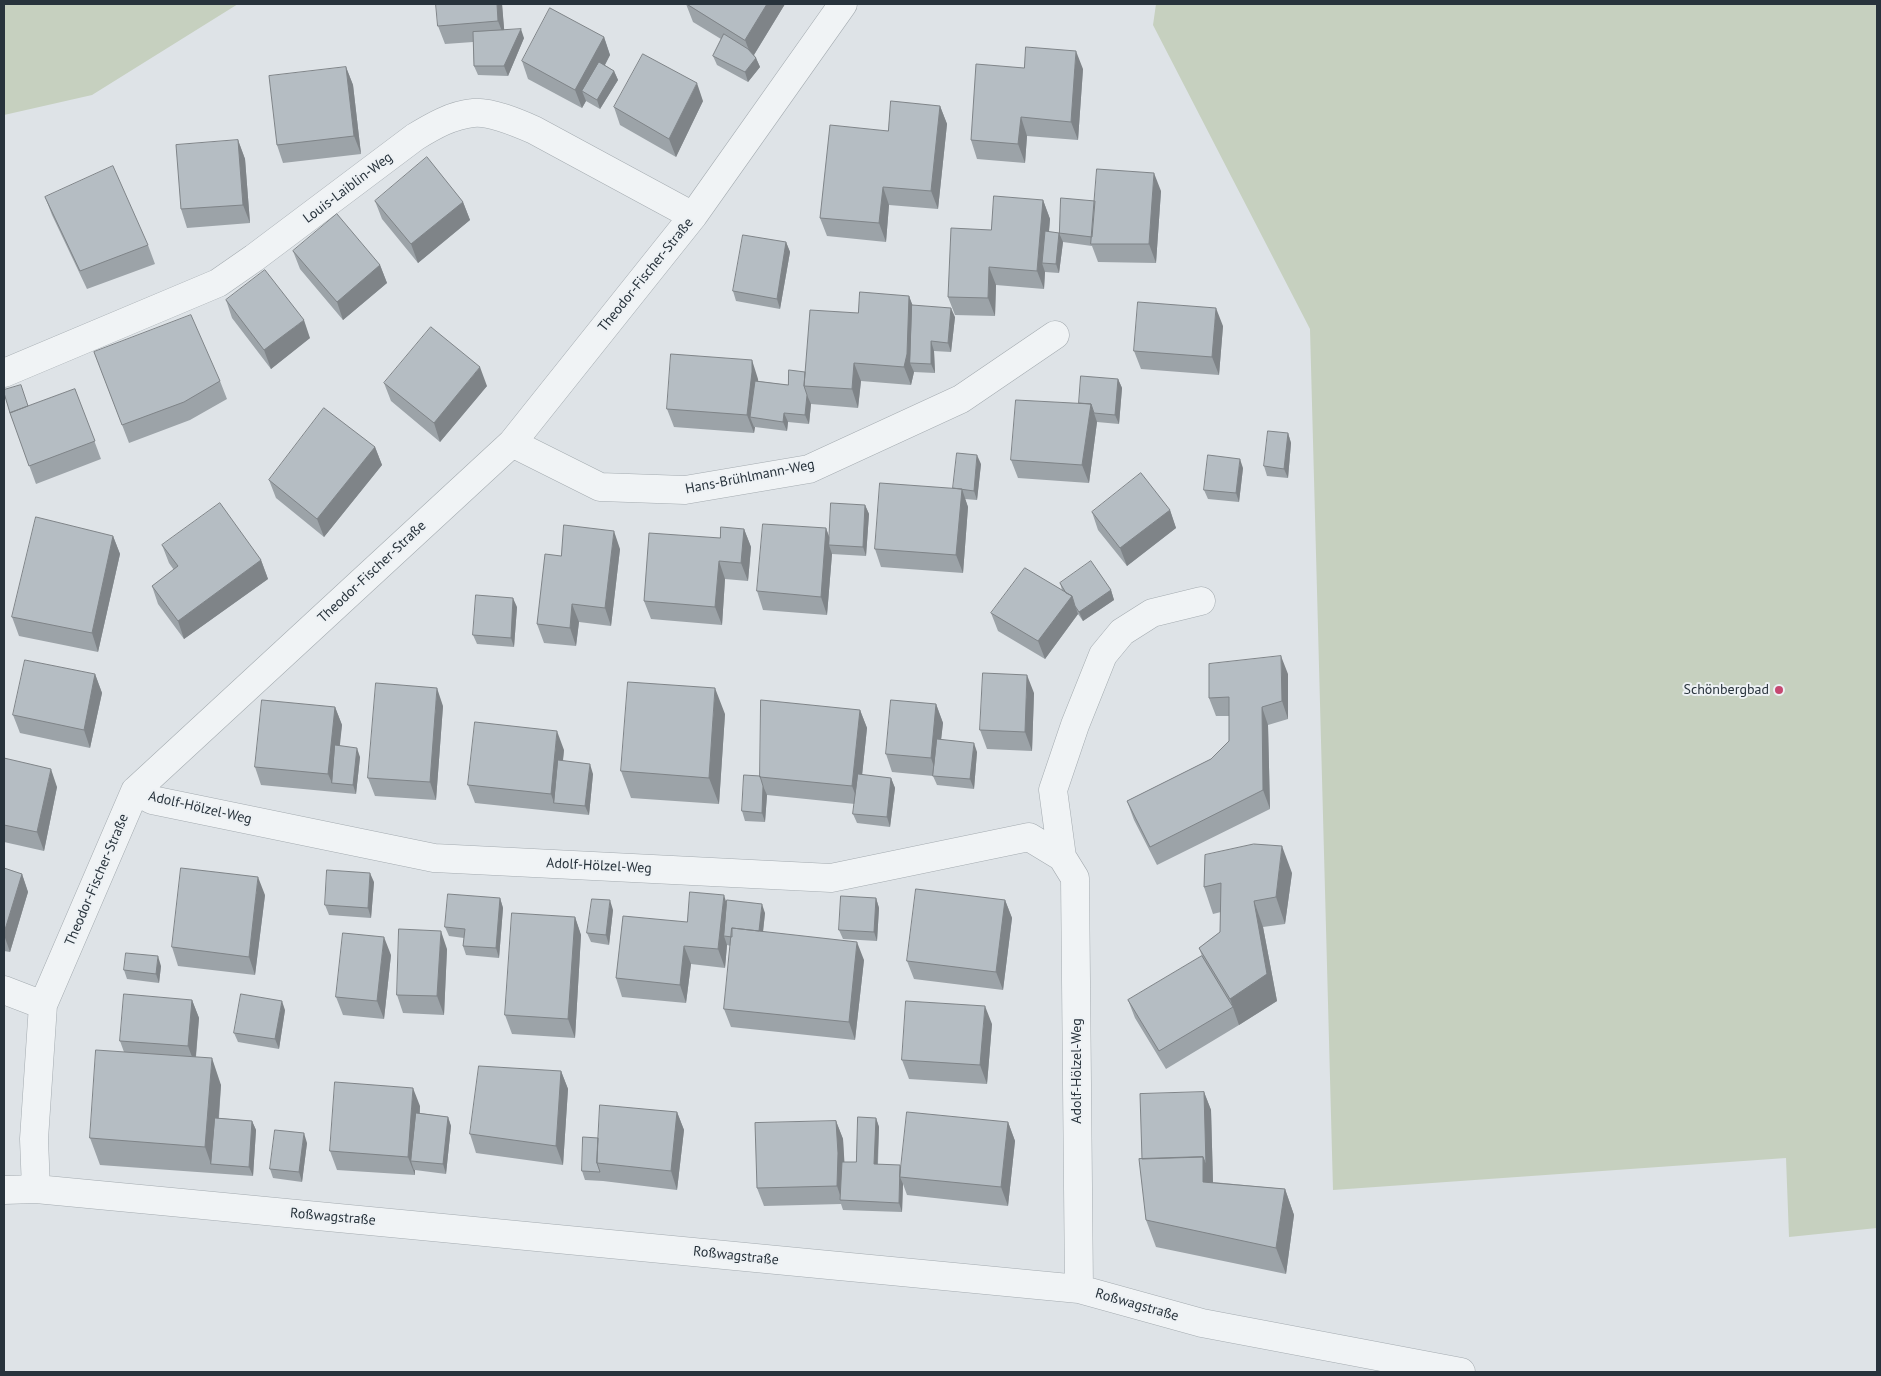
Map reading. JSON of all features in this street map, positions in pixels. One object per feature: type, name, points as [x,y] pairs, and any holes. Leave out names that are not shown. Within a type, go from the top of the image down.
[{"type":"street","name":"Theodor-Fischer-Straße","points":[[36,1189],[34,1139],[44,1005],[135,791],[512,443],[693,216],[843,4]]},
{"type":"street","name":"Louis-Laiblin-Weg","points":[[4,373],[218,283],[415,137],[443,121],[474,112],[507,118],[534,130],[693,216]]},
{"type":"street","name":"Hans-Brühlmann-Weg","points":[[512,443],[600,488],[685,490],[809,468],[961,400],[1055,335]]},
{"type":"street","name":"Adolf-Hölzel-Weg","points":[[1078,1289],[1075,878],[1062,857],[1053,790],[1075,725],[1104,655],[1122,632],[1152,613],[1201,601]]},
{"type":"street","name":"Adolf-Hölzel-Weg","points":[[135,791],[152,800],[434,858],[830,878],[1029,837],[1062,857]]},
{"type":"street","points":[[4,990],[44,1005]]},
{"type":"street","name":"Roßwagstraße","points":[[4,1190],[36,1189],[1078,1289],[1202,1323],[1461,1372]]},
{"type":"green space","points":[[4,4],[238,4],[92,95],[4,115]]},
{"type":"green space","points":[[1156,4],[1877,4],[1877,1228],[1789,1237],[1786,1158],[1333,1190],[1310,329],[1153,25]]},
{"type":"building","points":[[436,4],[497,4],[498,21],[438,26]]},
{"type":"building","points":[[687,4],[767,4],[745,40]]},
{"type":"building","points":[[550,8],[604,37],[575,90],[522,61]]},
{"type":"building","points":[[521,29],[504,66],[474,66],[473,32]]},
{"type":"building","points":[[724,34],[748,49],[756,58],[745,72],[713,56]]},
{"type":"building","points":[[1026,47],[1076,51],[1071,122],[1021,117],[1018,144],[971,140],[976,64],[1024,68]]},
{"type":"building","points":[[643,54],[697,83],[669,139],[614,107]]},
{"type":"building","points":[[599,62],[614,71],[597,100],[582,91]]},
{"type":"building","points":[[346,67],[354,136],[277,145],[269,76]]},
{"type":"building","points":[[891,101],[940,106],[931,191],[883,187],[879,223],[820,218],[830,125],[888,131]]},
{"type":"building","points":[[238,140],[243,205],[181,209],[176,145]]},
{"type":"building","points":[[427,157],[463,202],[411,244],[375,201]]},
{"type":"building","points":[[113,166],[148,245],[80,271],[45,197]]},
{"type":"building","points":[[1097,169],[1154,173],[1149,244],[1091,244]]},
{"type":"building","points":[[994,196],[1043,200],[1037,271],[989,267],[988,298],[948,297],[951,228],[991,230]]},
{"type":"building","points":[[1061,198],[1095,201],[1092,237],[1059,233]]},
{"type":"building","points":[[337,214],[380,265],[337,302],[293,251]]},
{"type":"building","points":[[1045,231],[1059,233],[1056,264],[1042,263]]},
{"type":"building","points":[[743,235],[786,242],[777,299],[733,291]]},
{"type":"building","points":[[265,270],[304,320],[264,350],[226,300]]},
{"type":"building","points":[[860,292],[909,296],[907,354],[904,367],[854,363],[852,389],[804,386],[810,310],[858,313]]},
{"type":"building","points":[[1138,302],[1216,308],[1212,357],[1134,351]]},
{"type":"building","points":[[912,305],[951,308],[948,343],[931,341],[931,364],[910,363]]},
{"type":"building","points":[[191,315],[220,381],[184,402],[122,425],[94,352]]},
{"type":"building","points":[[431,327],[480,367],[434,423],[384,383]]},
{"type":"building","points":[[671,354],[752,360],[747,415],[667,409]]},
{"type":"building","points":[[789,370],[805,372],[804,386],[807,395],[805,415],[784,413],[783,422],[750,417],[755,381],[788,385]]},
{"type":"building","points":[[1081,376],[1118,379],[1115,415],[1094,413],[1091,404],[1079,403]]},
{"type":"building","points":[[21,385],[28,406],[10,413],[4,390]]},
{"type":"building","points":[[75,389],[95,441],[29,466],[10,413]]},
{"type":"building","points":[[1016,400],[1091,404],[1082,465],[1011,460]]},
{"type":"building","points":[[324,408],[375,447],[317,519],[269,480]]},
{"type":"building","points":[[1268,431],[1288,433],[1284,469],[1264,466]]},
{"type":"building","points":[[957,453],[977,455],[974,491],[953,488]]},
{"type":"building","points":[[1208,455],[1240,459],[1236,493],[1204,490]]},
{"type":"building","points":[[1141,473],[1170,510],[1120,548],[1092,512]]},
{"type":"building","points":[[880,483],[962,489],[956,555],[875,549]]},
{"type":"building","points":[[220,503],[261,560],[178,621],[152,586],[178,566],[162,545]]},
{"type":"building","points":[[831,503],[865,505],[863,547],[829,545]]},
{"type":"building","points":[[36,517],[113,536],[92,633],[12,617]]},
{"type":"building","points":[[763,524],[826,528],[821,597],[757,591]]},
{"type":"building","points":[[564,525],[614,531],[605,608],[572,604],[570,628],[537,624],[545,554],[561,556]]},
{"type":"building","points":[[721,527],[744,529],[741,563],[719,561],[715,607],[644,601],[649,533],[720,538]]},
{"type":"building","points":[[1091,561],[1111,590],[1079,612],[1072,596],[1066,593],[1060,583]]},
{"type":"building","points":[[1025,568],[1072,596],[1038,641],[991,613]]},
{"type":"building","points":[[476,595],[513,598],[511,638],[473,635]]},
{"type":"building","points":[[1281,656],[1282,701],[1262,707],[1263,790],[1150,847],[1127,801],[1211,759],[1229,741],[1229,697],[1209,698],[1209,664]]},
{"type":"building","points":[[25,660],[95,674],[84,730],[13,715]]},
{"type":"building","points":[[983,673],[1027,675],[1025,732],[980,730]]},
{"type":"building","points":[[628,682],[715,688],[709,778],[621,771]]},
{"type":"building","points":[[376,683],[437,688],[430,782],[368,778]]},
{"type":"building","points":[[262,700],[335,707],[328,774],[255,767]]},
{"type":"building","points":[[761,700],[860,710],[852,786],[760,777]]},
{"type":"building","points":[[891,700],[936,704],[931,758],[886,754]]},
{"type":"building","points":[[475,722],[557,731],[551,794],[468,785]]},
{"type":"building","points":[[937,739],[974,743],[970,779],[933,776]]},
{"type":"building","points":[[335,745],[357,748],[353,785],[332,783]]},
{"type":"building","points":[[4,758],[51,769],[37,832],[4,825]]},
{"type":"building","points":[[558,760],[590,764],[585,806],[554,803]]},
{"type":"building","points":[[858,774],[891,778],[887,817],[853,814]]},
{"type":"building","points":[[744,775],[760,776],[763,786],[762,813],[742,811]]},
{"type":"building","points":[[1254,844],[1282,846],[1276,897],[1254,901],[1267,974],[1230,999],[1199,948],[1220,932],[1221,883],[1204,887],[1205,855]]},
{"type":"building","points":[[4,868],[22,874],[4,933]]},
{"type":"building","points":[[181,868],[258,877],[249,957],[172,947]]},
{"type":"building","points":[[327,870],[370,873],[368,908],[325,905]]},
{"type":"building","points":[[916,889],[1005,900],[996,972],[907,961]]},
{"type":"building","points":[[690,892],[724,895],[718,949],[684,946],[680,985],[616,978],[623,916],[687,922]]},
{"type":"building","points":[[448,894],[500,898],[496,948],[463,946],[465,929],[445,927]]},
{"type":"building","points":[[841,896],[876,898],[874,932],[839,930]]},
{"type":"building","points":[[592,899],[610,900],[606,935],[587,933]]},
{"type":"building","points":[[727,900],[762,904],[759,931],[732,928],[732,937],[724,936]]},
{"type":"building","points":[[512,913],[575,917],[568,1019],[505,1015]]},
{"type":"building","points":[[732,928],[857,942],[849,1022],[724,1009]]},
{"type":"building","points":[[399,929],[441,931],[437,996],[397,995]]},
{"type":"building","points":[[343,933],[384,937],[377,1001],[336,997]]},
{"type":"building","points":[[126,953],[158,956],[156,974],[124,970]]},
{"type":"building","points":[[1202,956],[1233,1007],[1159,1051],[1128,1000]]},
{"type":"building","points":[[124,994],[192,1000],[188,1046],[120,1041]]},
{"type":"building","points":[[241,994],[282,1001],[275,1039],[234,1033]]},
{"type":"building","points":[[906,1001],[985,1006],[980,1065],[902,1060]]},
{"type":"building","points":[[96,1050],[212,1058],[205,1147],[90,1138]]},
{"type":"building","points":[[479,1066],[561,1071],[556,1146],[470,1134]]},
{"type":"building","points":[[335,1082],[413,1088],[408,1157],[330,1151]]},
{"type":"building","points":[[1204,1092],[1206,1165],[1203,1157],[1142,1159],[1140,1094]]},
{"type":"building","points":[[600,1105],[677,1112],[671,1171],[597,1163]]},
{"type":"building","points":[[907,1112],[1008,1122],[1001,1187],[900,1177]]},
{"type":"building","points":[[416,1113],[448,1117],[443,1164],[411,1161]]},
{"type":"building","points":[[858,1117],[876,1118],[874,1164],[900,1165],[899,1203],[840,1200],[842,1162],[856,1162]]},
{"type":"building","points":[[215,1118],[252,1121],[249,1167],[211,1164]]},
{"type":"building","points":[[836,1121],[838,1153],[837,1186],[757,1188],[755,1123]]},
{"type":"building","points":[[275,1130],[304,1133],[299,1172],[270,1169]]},
{"type":"building","points":[[583,1137],[598,1138],[597,1163],[600,1172],[582,1171]]},
{"type":"building","points":[[1203,1157],[1203,1182],[1285,1189],[1276,1248],[1146,1220],[1139,1159]]},
{"type":"place","name":"Schönbergbad","points":[[1779,690]]}]
